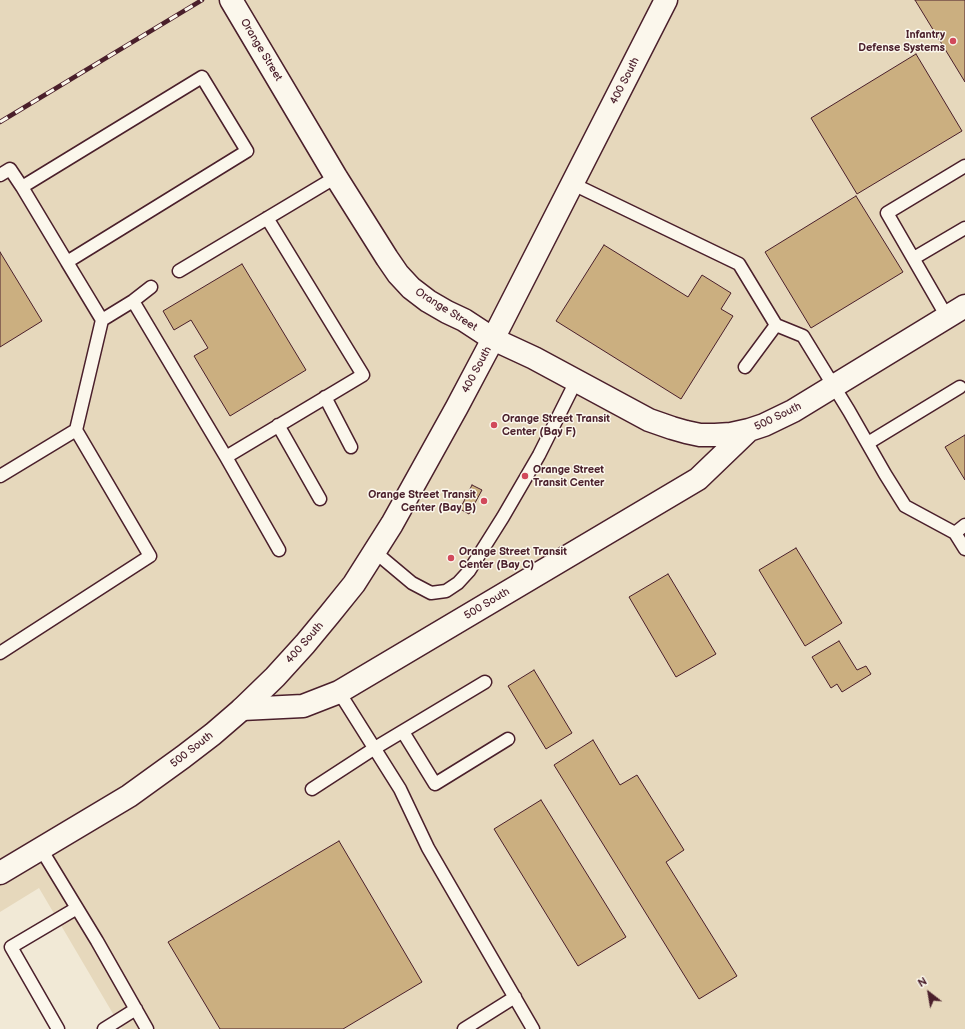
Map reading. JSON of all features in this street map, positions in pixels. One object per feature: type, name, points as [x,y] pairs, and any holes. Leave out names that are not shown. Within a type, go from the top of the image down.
[{"type":"street","name":"Orange Street","points":[[232,0],[386,258],[411,288],[428,301],[464,320],[493,339],[534,358],[649,420],[700,435],[731,434],[750,430]]},
{"type":"street","name":"400 South","points":[[242,709],[275,677],[330,615],[354,584],[409,496],[493,339],[666,0]]},
{"type":"street","name":"500 South","points":[[0,873],[129,796],[183,757],[242,709],[303,706],[339,692],[698,478],[750,430],[779,419],[956,312]]},
{"type":"lane","points":[[22,186],[202,77],[247,151],[67,262]]},
{"type":"lane","points":[[956,312],[914,258],[887,213],[965,166]]},
{"type":"lane","points":[[0,175],[10,169],[22,186],[102,320],[76,430],[150,556],[0,653]]},
{"type":"lane","points":[[179,271],[336,176]]},
{"type":"lane","points":[[573,184],[738,264],[776,325],[803,336],[905,506],[955,533],[965,549]]},
{"type":"lane","points":[[226,457],[364,375],[266,218]]},
{"type":"lane","points":[[914,258],[965,228]]},
{"type":"lane","points":[[102,320],[133,301],[151,287]]},
{"type":"lane","points":[[133,301],[226,457],[278,550]]},
{"type":"lane","points":[[745,367],[776,325]]},
{"type":"lane","points":[[375,552],[412,582],[431,593],[446,591],[458,583],[469,571],[504,517],[539,455],[576,381]]},
{"type":"lane","points":[[868,443],[960,387]]},
{"type":"lane","points":[[325,397],[351,447]]},
{"type":"lane","points":[[278,425],[320,499]]},
{"type":"lane","points":[[0,476],[76,430]]},
{"type":"lane","points":[[955,533],[965,525]]},
{"type":"lane","points":[[312,789],[375,748],[485,682]]},
{"type":"lane","points":[[339,692],[400,789],[428,848],[533,1029]]},
{"type":"lane","points":[[403,732],[435,784],[508,739]]},
{"type":"lane","points":[[41,849],[97,940],[147,1029]]},
{"type":"lane","points":[[58,1029],[11,948],[77,908]]},
{"type":"lane","points":[[464,1029],[515,997]]},
{"type":"lane","points":[[104,1029],[136,1010]]},
{"type":"shaded area","points":[[0,0],[965,0],[965,1029],[122,1029],[39,888],[0,912]]},
{"type":"building","name":"Infantry Defense Systems","points":[[915,0],[965,0],[965,82]]},
{"type":"building","points":[[916,54],[962,131],[857,194],[811,118]]},
{"type":"building","points":[[856,196],[903,272],[811,328],[765,252]]},
{"type":"building","points":[[604,245],[688,297],[702,275],[731,293],[721,309],[733,316],[681,399],[556,321]]},
{"type":"building","points":[[0,252],[42,321],[0,347]]},
{"type":"building","points":[[242,264],[306,370],[230,416],[194,356],[208,348],[191,320],[174,330],[163,311]]},
{"type":"building","points":[[965,435],[965,480],[945,447]]},
{"type":"building","points":[[472,485],[482,490],[469,514],[460,509]]},
{"type":"building","points":[[796,548],[842,623],[805,646],[759,570]]},
{"type":"building","points":[[668,574],[716,654],[676,677],[629,597]]},
{"type":"building","points":[[839,641],[857,670],[866,666],[871,674],[842,692],[837,684],[831,688],[812,657]]},
{"type":"building","points":[[534,670],[572,733],[546,749],[508,686]]},
{"type":"building","points":[[593,740],[620,785],[637,775],[684,850],[666,862],[737,976],[699,999],[554,765]]},
{"type":"building","points":[[541,800],[626,937],[578,966],[494,829]]},
{"type":"building","points":[[339,841],[422,982],[343,1029],[220,1029],[168,942]]},
{"type":"railway","points":[[0,122],[202,0]]},
{"type":"place","name":"Infantry Defense Systems","points":[[953,41]]},
{"type":"place","name":"Orange Street Transit Center (Bay F)","points":[[494,425]]},
{"type":"place","name":"Orange Street Transit Center","points":[[525,476]]},
{"type":"place","name":"Orange Street Transit Center (Bay B)","points":[[484,501]]},
{"type":"place","name":"Orange Street Transit Center (Bay C)","points":[[451,558]]}]
